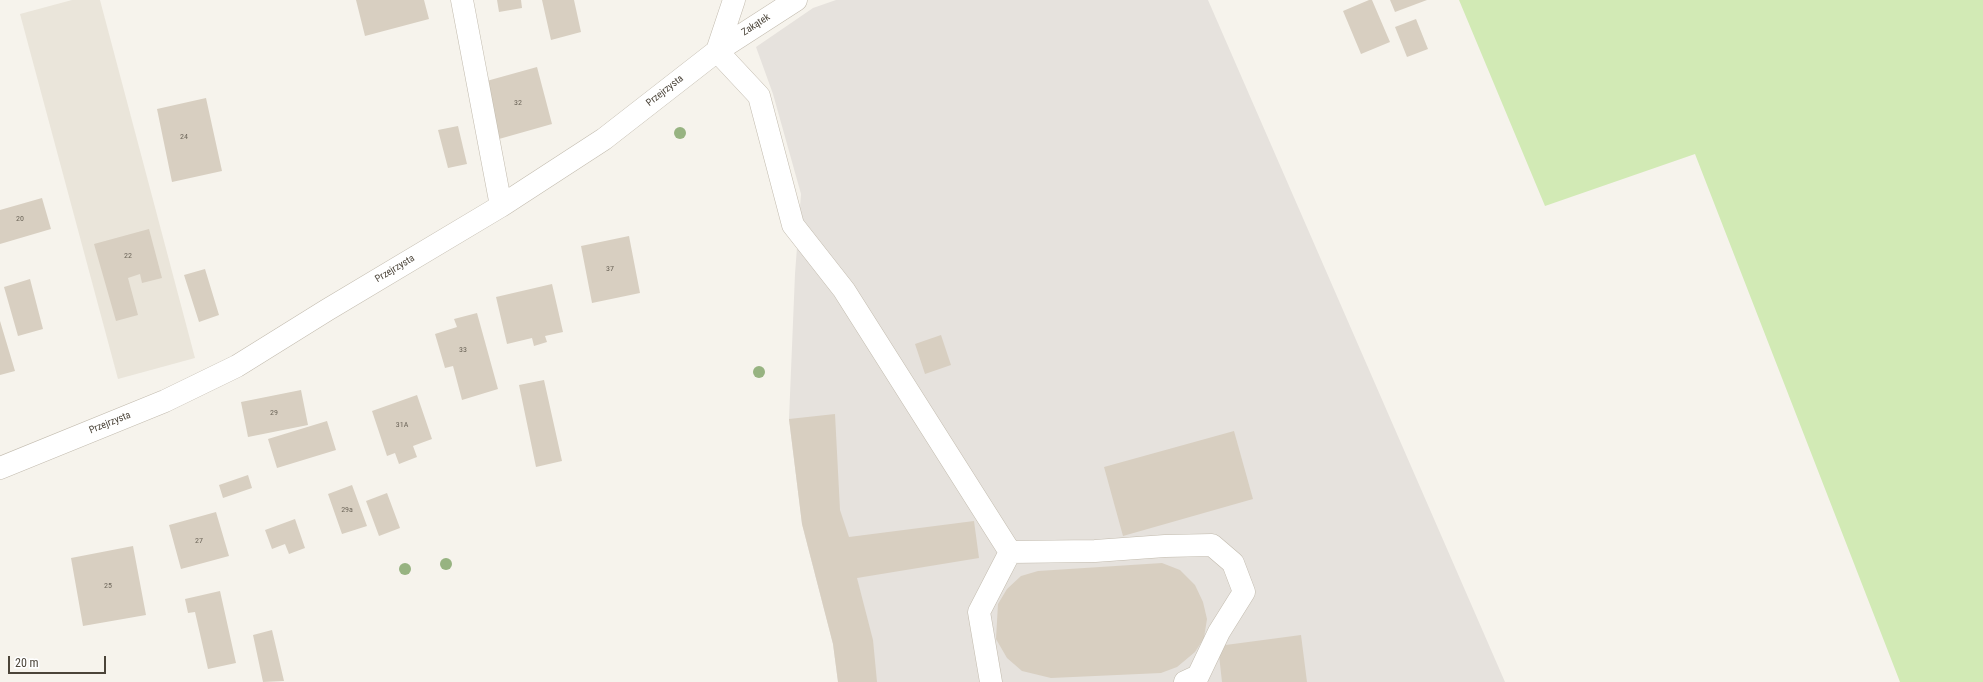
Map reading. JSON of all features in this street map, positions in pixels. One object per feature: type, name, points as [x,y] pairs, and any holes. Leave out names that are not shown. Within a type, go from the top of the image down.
[{"type":"street","points":[[462,0],[501,206]]},
{"type":"street","points":[[734,0],[717,51],[759,96],[792,225],[844,290],[1010,552]]},
{"type":"street","name":"Zakątek","points":[[717,51],[796,0]]},
{"type":"street","name":"Przejrzysta","points":[[0,468],[165,402],[237,366],[326,310],[501,206],[604,139],[717,51]]},
{"type":"street","points":[[1010,552],[1095,551],[1165,546],[1212,545],[1233,563],[1244,592],[1220,632],[1198,676],[1184,682]]},
{"type":"street","points":[[991,682],[979,612],[1010,552]]},
{"type":"shaded area","points":[[72,0],[100,0],[195,358],[118,379],[20,14]]},
{"type":"shaded area","points":[[836,0],[1208,0],[1505,682],[838,682],[833,644],[802,524],[789,419],[795,274],[801,194],[773,94],[756,47],[813,8]]},
{"type":"green space","points":[[1459,0],[1983,0],[1983,682],[1900,682],[1695,154],[1545,206]]},
{"type":"building","points":[[356,0],[424,0],[429,19],[365,36]]},
{"type":"building","points":[[497,0],[521,0],[522,8],[499,12]]},
{"type":"building","points":[[542,0],[574,0],[581,32],[551,40]]},
{"type":"building","points":[[1372,0],[1390,42],[1361,54],[1343,11]]},
{"type":"building","points":[[1390,0],[1427,0],[1395,12]]},
{"type":"building","points":[[1416,19],[1428,49],[1407,57],[1395,27]]},
{"type":"building","points":[[537,67],[552,124],[499,139],[483,82]]},
{"type":"building","points":[[206,98],[222,171],[172,182],[157,109]]},
{"type":"building","points":[[458,126],[467,164],[448,168],[438,130]]},
{"type":"building","points":[[42,198],[51,229],[0,244],[0,210]]},
{"type":"building","points":[[149,229],[162,278],[142,283],[140,274],[128,278],[138,315],[116,321],[94,244]]},
{"type":"building","points":[[629,236],[640,293],[592,303],[581,246]]},
{"type":"building","points":[[205,269],[219,315],[199,322],[184,275]]},
{"type":"building","points":[[30,279],[43,329],[18,336],[4,287]]},
{"type":"building","points":[[552,284],[563,332],[545,336],[547,342],[534,346],[532,338],[507,344],[496,297]]},
{"type":"building","points":[[477,313],[498,389],[462,400],[453,366],[445,368],[435,334],[457,327],[454,319]]},
{"type":"building","points":[[0,321],[15,371],[0,375]]},
{"type":"building","points":[[941,335],[951,365],[925,374],[915,344]]},
{"type":"building","points":[[544,380],[562,461],[536,467],[519,385]]},
{"type":"building","points":[[301,390],[308,425],[248,437],[241,402]]},
{"type":"building","points":[[417,395],[432,439],[413,446],[417,457],[399,464],[395,453],[387,456],[372,411]]},
{"type":"building","points":[[835,414],[840,510],[849,537],[974,521],[979,558],[857,578],[873,640],[877,682],[838,682],[833,644],[802,524],[789,419]]},
{"type":"building","points":[[327,421],[336,450],[277,468],[268,439]]},
{"type":"building","points":[[1234,431],[1253,499],[1123,536],[1104,467]]},
{"type":"building","points":[[248,475],[252,488],[223,498],[219,485]]},
{"type":"building","points":[[352,485],[367,526],[342,534],[328,494]]},
{"type":"building","points":[[387,493],[400,528],[379,536],[366,501]]},
{"type":"building","points":[[216,512],[229,556],[181,569],[169,525]]},
{"type":"building","points":[[295,519],[305,548],[289,554],[285,544],[272,549],[265,530]]},
{"type":"building","points":[[133,546],[146,615],[83,626],[71,558]]},
{"type":"building","points":[[1162,563],[1180,570],[1195,585],[1203,602],[1207,619],[1204,638],[1195,652],[1177,667],[1161,673],[1051,678],[1022,671],[1007,658],[996,639],[998,604],[1007,589],[1021,576],[1038,571]]},
{"type":"building","points":[[220,591],[236,663],[208,669],[195,612],[188,613],[185,599]]},
{"type":"building","points":[[272,630],[284,681],[263,682],[253,635]]},
{"type":"building","points":[[1301,635],[1307,682],[1222,682],[1218,646]]}]
